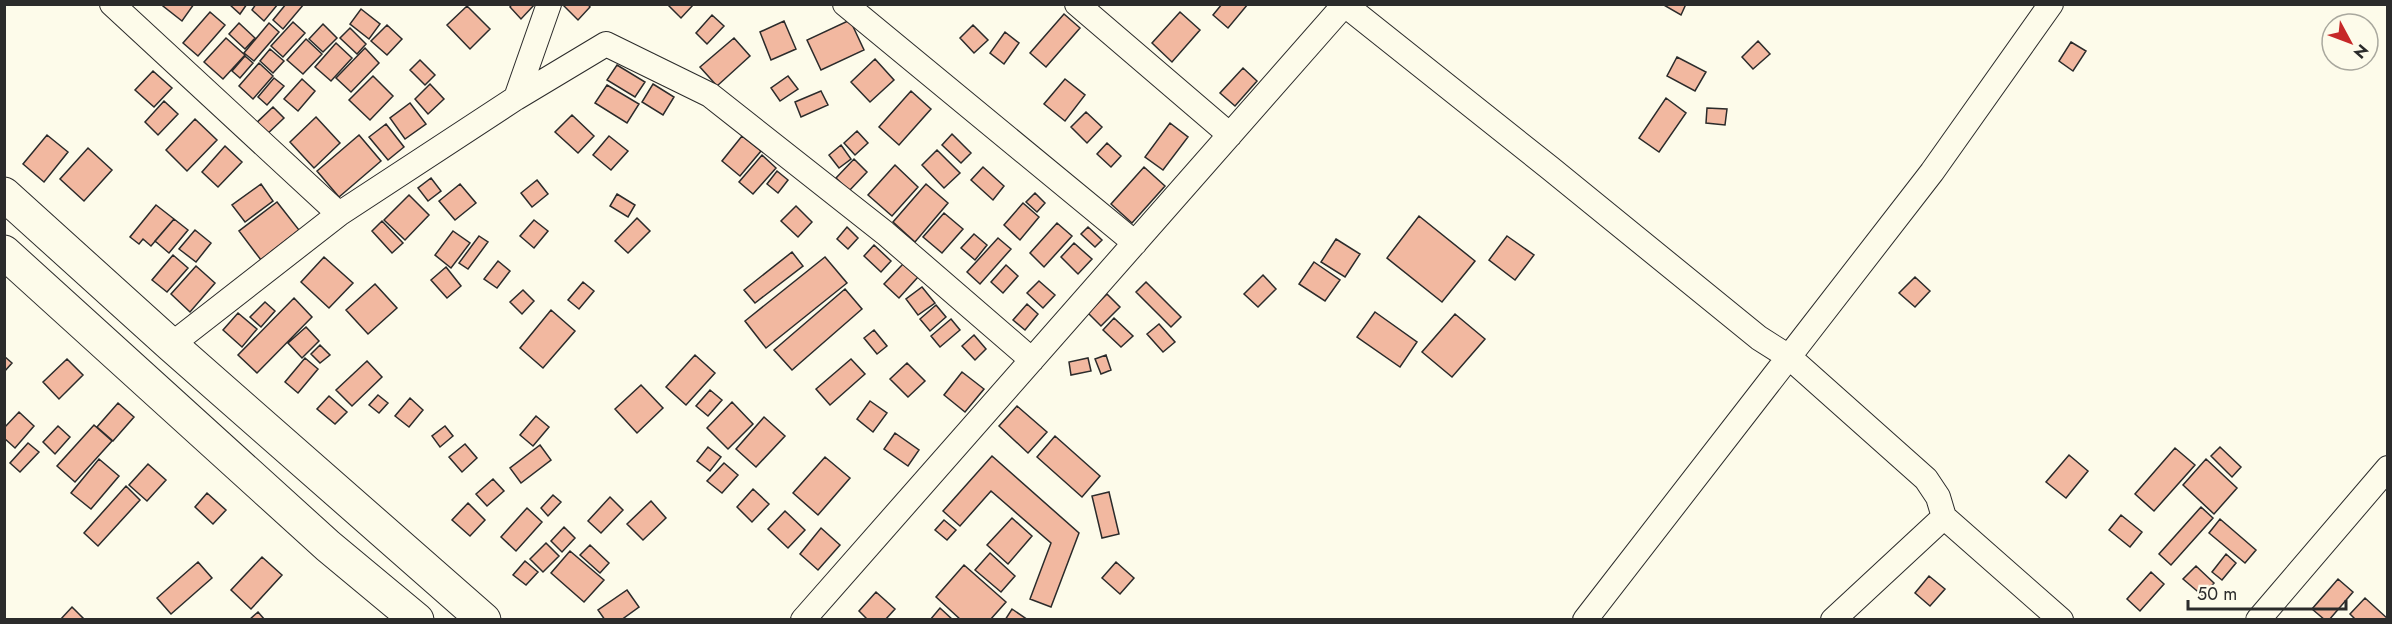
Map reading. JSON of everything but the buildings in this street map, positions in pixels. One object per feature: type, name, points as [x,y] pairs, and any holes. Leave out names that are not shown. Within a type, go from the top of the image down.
[{"type":"highway","points":[[4,194],[171,345],[484,620]]},
{"type":"highway","points":[[4,252],[328,546],[417,620]]},
{"type":"street","points":[[112,4],[339,214]]},
{"type":"street","points":[[516,98],[549,4]]},
{"type":"street","points":[[845,4],[1135,243]]},
{"type":"street","points":[[1077,4],[1230,135]]},
{"type":"street","points":[[1585,620],[1932,172],[2051,4]]},
{"type":"street","points":[[803,620],[1344,5],[1759,338],[1788,357],[1926,479],[1938,497],[1944,517],[2061,620]]},
{"type":"street","points":[[171,345],[339,214],[516,98],[606,44],[710,95],[885,233],[1032,360]]},
{"type":"street","points":[[2258,620],[2388,468]]},
{"type":"street","points":[[1833,620],[1944,517]]}]
